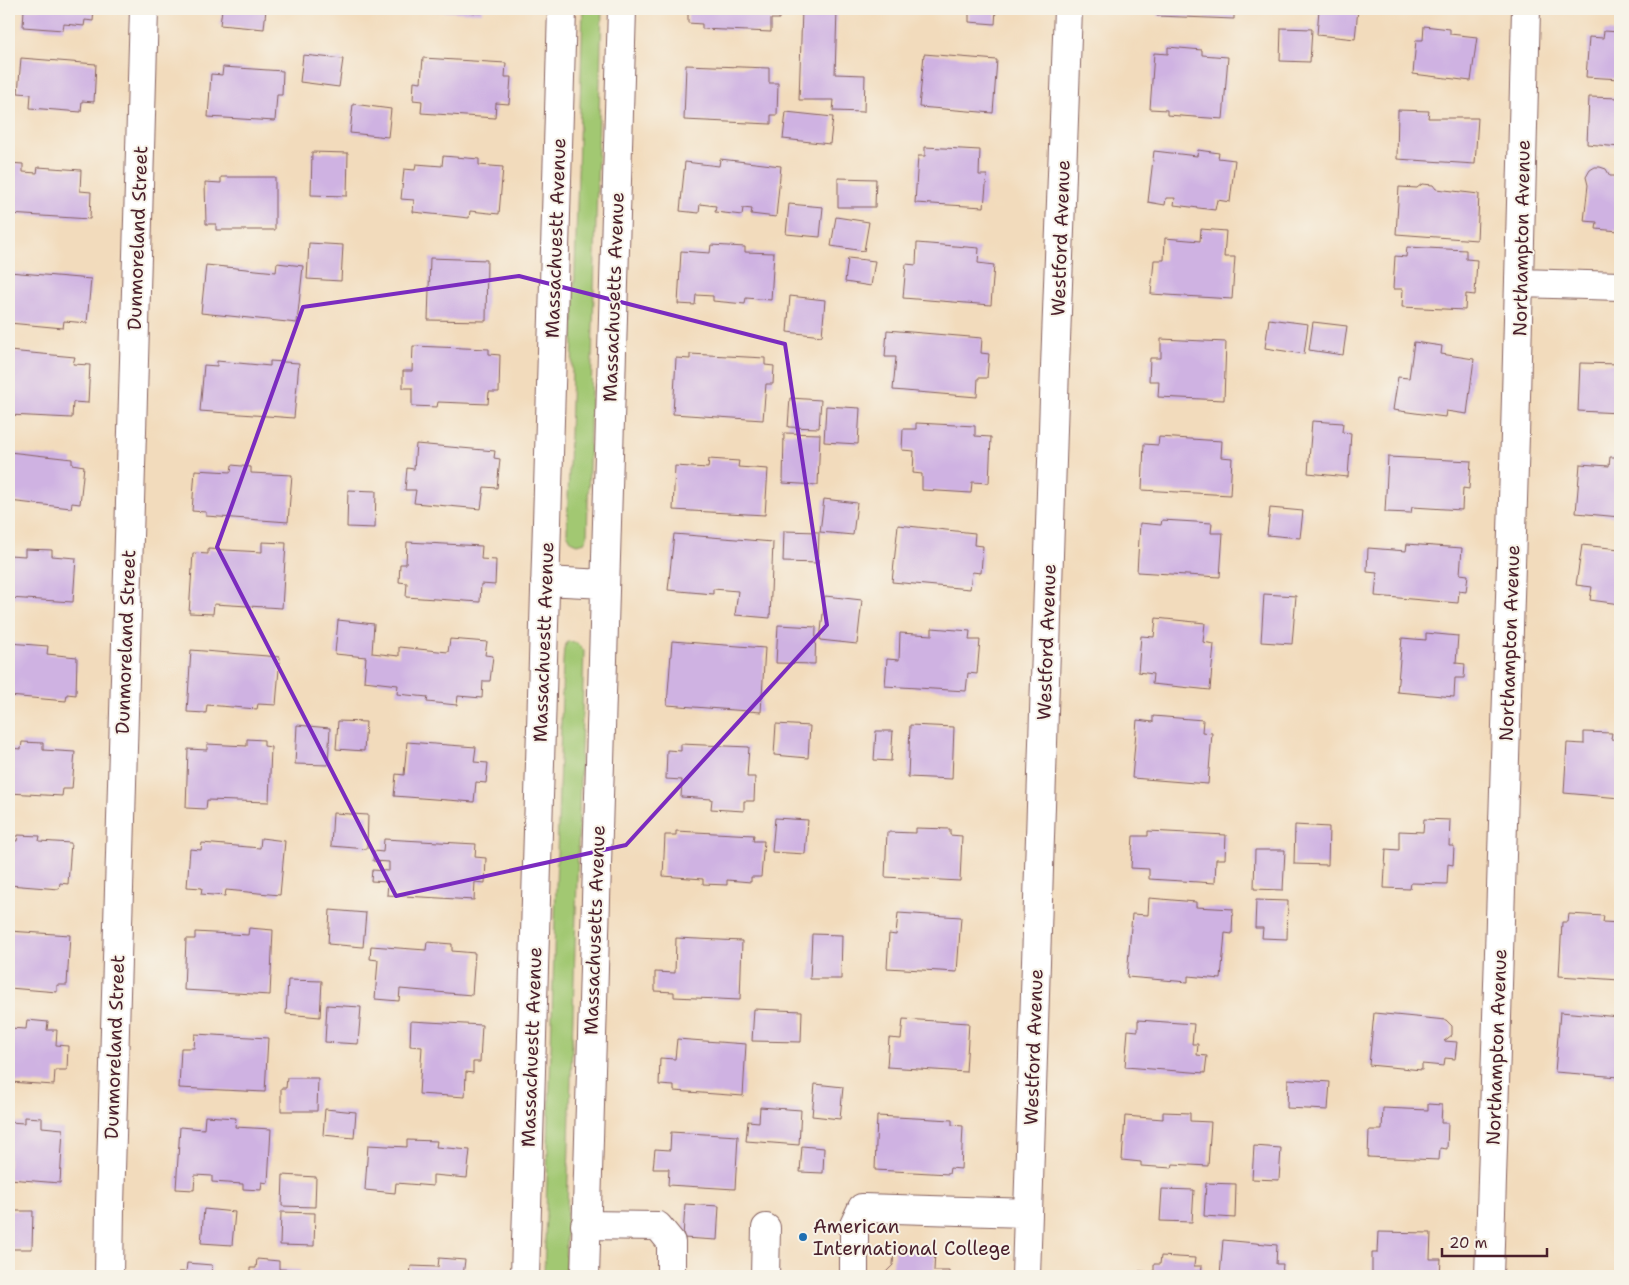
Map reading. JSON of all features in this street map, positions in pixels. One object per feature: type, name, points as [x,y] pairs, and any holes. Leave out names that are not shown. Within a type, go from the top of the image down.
[{"type":"street","name":"Dunmoreland Street","points":[[109,1276],[122,726],[144,9]]},
{"type":"street","name":"Massachuestt Avenue","points":[[525,1276],[562,9]]},
{"type":"street","name":"Massachusetts Avenue","points":[[584,1276],[622,9]]},
{"type":"street","name":"Westford Avenue","points":[[1026,1276],[1068,9]]},
{"type":"street","name":"Northampton Avenue","points":[[1489,1276],[1520,283],[1526,9]]},
{"type":"street","points":[[1520,283],[1620,286]]},
{"type":"street","points":[[545,581],[605,584]]},
{"type":"street","points":[[854,1276],[854,1225],[862,1208],[1028,1213]]},
{"type":"street","points":[[585,1225],[658,1226],[671,1242],[672,1276]]},
{"type":"street","points":[[765,1276],[766,1228]]},
{"type":"highlighted area","points":[[519,276],[785,344],[827,625],[626,845],[396,896],[217,547],[303,307]]},
{"type":"green space","points":[[583,9],[602,9],[587,537],[585,542],[577,544],[572,542],[567,533]]},
{"type":"green space","points":[[568,641],[577,643],[584,650],[565,1276],[544,1276],[563,661],[564,648]]},
{"type":"building","points":[[24,9],[94,9],[93,21],[85,20],[84,26],[64,24],[63,30],[23,27]]},
{"type":"building","points":[[222,9],[266,9],[264,29],[220,25]]},
{"type":"building","points":[[426,9],[482,9],[482,13],[426,11]]},
{"type":"building","points":[[688,9],[779,9],[779,19],[771,19],[771,32],[702,29],[702,24],[688,23]]},
{"type":"building","points":[[802,9],[837,10],[835,74],[865,75],[864,112],[833,111],[834,100],[799,100]]},
{"type":"building","points":[[932,9],[996,9],[995,24],[969,22],[969,12]]},
{"type":"building","points":[[1157,9],[1234,9],[1234,19],[1157,16]]},
{"type":"building","points":[[1319,9],[1358,9],[1355,39],[1317,35]]},
{"type":"building","points":[[1424,26],[1450,29],[1450,34],[1477,37],[1471,81],[1413,74],[1416,40],[1423,40]]},
{"type":"building","points":[[1281,28],[1312,29],[1310,62],[1280,61]]},
{"type":"building","points":[[1604,31],[1620,32],[1620,79],[1586,77],[1589,37],[1603,38]]},
{"type":"building","points":[[1168,47],[1202,50],[1202,55],[1228,57],[1223,119],[1167,115],[1167,110],[1150,109],[1154,53],[1168,54]]},
{"type":"building","points":[[924,54],[997,60],[993,113],[919,107]]},
{"type":"building","points":[[303,55],[343,59],[339,87],[300,82]]},
{"type":"building","points":[[21,58],[96,64],[94,102],[82,101],[81,112],[30,108],[31,94],[18,93]]},
{"type":"building","points":[[423,58],[506,63],[505,77],[511,77],[509,104],[496,103],[495,118],[421,113],[422,101],[413,100],[414,81],[421,82]]},
{"type":"building","points":[[686,65],[769,68],[769,83],[778,83],[777,115],[771,115],[771,124],[684,120]]},
{"type":"building","points":[[223,67],[283,71],[282,95],[277,95],[275,121],[208,117],[211,74],[222,75]]},
{"type":"building","points":[[1589,97],[1620,98],[1620,147],[1587,144]]},
{"type":"building","points":[[353,104],[391,109],[388,137],[350,133]]},
{"type":"building","points":[[1398,110],[1429,111],[1428,118],[1478,118],[1475,164],[1397,159]]},
{"type":"building","points":[[786,112],[833,117],[830,144],[783,139]]},
{"type":"building","points":[[925,147],[980,150],[979,175],[987,175],[984,207],[915,203],[918,156],[925,156]]},
{"type":"building","points":[[1198,150],[1219,153],[1218,158],[1235,160],[1230,202],[1217,200],[1215,210],[1174,205],[1175,198],[1166,198],[1165,205],[1148,202],[1154,151],[1197,156]]},
{"type":"building","points":[[312,152],[348,153],[347,196],[311,195]]},
{"type":"building","points":[[443,156],[479,159],[479,165],[503,167],[499,214],[470,211],[469,218],[413,212],[414,200],[401,199],[404,169],[415,170],[416,164],[442,166]]},
{"type":"building","points":[[720,159],[781,166],[776,217],[751,214],[752,209],[743,208],[742,215],[715,212],[716,206],[700,204],[699,213],[680,211],[685,162],[719,166]]},
{"type":"building","points":[[9,163],[23,164],[23,172],[37,173],[38,167],[81,170],[80,191],[91,192],[90,219],[9,214]]},
{"type":"building","points":[[1595,167],[1606,169],[1610,176],[1620,176],[1619,231],[1596,229],[1597,222],[1584,221],[1588,185],[1586,177],[1590,170]]},
{"type":"building","points":[[221,177],[275,177],[275,230],[216,230],[216,224],[206,224],[205,182],[221,183]]},
{"type":"building","points":[[838,178],[876,179],[875,207],[838,207]]},
{"type":"building","points":[[1422,184],[1433,185],[1436,189],[1479,194],[1477,240],[1396,234],[1399,187],[1417,188]]},
{"type":"building","points":[[789,204],[823,207],[820,237],[786,234]]},
{"type":"building","points":[[836,217],[869,222],[864,251],[831,246]]},
{"type":"building","points":[[1201,229],[1226,231],[1224,257],[1235,257],[1232,299],[1151,294],[1154,260],[1164,260],[1165,238],[1200,241]]},
{"type":"building","points":[[309,243],[343,245],[341,281],[307,279]]},
{"type":"building","points":[[917,243],[979,248],[978,263],[994,265],[991,305],[903,298],[906,264],[916,265]]},
{"type":"building","points":[[711,245],[745,247],[745,252],[774,253],[771,300],[746,298],[745,304],[713,301],[713,296],[696,295],[695,305],[678,304],[681,251],[710,253]]},
{"type":"building","points":[[1407,247],[1466,250],[1466,259],[1477,260],[1475,295],[1466,294],[1465,310],[1402,307],[1403,289],[1393,289],[1395,256],[1406,257]]},
{"type":"building","points":[[430,258],[487,260],[486,321],[428,320]]},
{"type":"building","points":[[848,258],[875,261],[871,286],[845,282]]},
{"type":"building","points":[[277,263],[303,266],[297,323],[201,313],[206,265],[276,272]]},
{"type":"building","points":[[9,272],[91,279],[87,323],[64,321],[63,328],[9,323]]},
{"type":"building","points":[[790,296],[825,300],[822,336],[787,332]]},
{"type":"building","points":[[1269,319],[1308,324],[1304,354],[1265,348]]},
{"type":"building","points":[[1313,322],[1347,326],[1343,355],[1309,350]]},
{"type":"building","points":[[887,330],[982,338],[981,353],[989,354],[987,378],[978,378],[977,397],[893,390],[896,357],[885,357]]},
{"type":"building","points":[[1161,339],[1226,342],[1224,400],[1158,397],[1159,381],[1149,381],[1150,358],[1161,358]]},
{"type":"building","points":[[1414,342],[1442,346],[1441,354],[1474,359],[1467,414],[1446,411],[1445,417],[1393,410],[1398,377],[1409,378]]},
{"type":"building","points":[[413,346],[489,349],[489,354],[500,355],[499,392],[489,392],[488,404],[438,402],[437,407],[412,406],[412,388],[403,388],[403,371],[412,371]]},
{"type":"building","points":[[9,351],[75,357],[73,364],[90,365],[88,403],[73,402],[72,418],[9,415]]},
{"type":"building","points":[[690,354],[765,358],[765,365],[774,366],[773,384],[766,384],[763,420],[673,414],[676,358],[690,359]]},
{"type":"building","points":[[217,361],[270,366],[270,361],[299,363],[294,418],[200,411],[204,365],[217,366]]},
{"type":"building","points":[[1580,363],[1620,364],[1620,413],[1578,411]]},
{"type":"building","points":[[790,398],[821,400],[819,428],[788,427]]},
{"type":"building","points":[[826,406],[860,408],[858,444],[824,442]]},
{"type":"building","points":[[1312,421],[1343,423],[1342,432],[1351,433],[1348,477],[1308,473]]},
{"type":"building","points":[[916,423],[975,426],[975,436],[991,437],[989,483],[972,482],[971,493],[922,490],[922,474],[913,473],[914,451],[902,450],[903,429],[916,429]]},
{"type":"building","points":[[784,433],[820,434],[818,485],[783,483]]},
{"type":"building","points":[[1159,437],[1222,441],[1221,457],[1232,458],[1230,495],[1142,490],[1144,444],[1158,445]]},
{"type":"building","points":[[416,444],[495,451],[494,458],[500,459],[497,488],[484,487],[481,509],[414,503],[416,490],[405,490],[407,468],[414,469]]},
{"type":"building","points":[[9,452],[72,459],[72,464],[84,466],[80,504],[72,503],[71,508],[9,501]]},
{"type":"building","points":[[1388,457],[1471,461],[1469,489],[1463,488],[1462,510],[1412,507],[1411,513],[1385,512]]},
{"type":"building","points":[[1610,457],[1620,457],[1620,517],[1576,513],[1580,464],[1609,466]]},
{"type":"building","points":[[709,459],[739,461],[738,467],[768,469],[765,515],[673,510],[675,466],[708,468]]},
{"type":"building","points":[[232,465],[251,467],[251,473],[292,475],[288,522],[206,516],[206,512],[192,511],[195,470],[231,472]]},
{"type":"building","points":[[348,490],[376,491],[375,528],[347,527]]},
{"type":"building","points":[[824,499],[857,503],[853,535],[820,532]]},
{"type":"building","points":[[1270,508],[1303,511],[1300,538],[1267,535]]},
{"type":"building","points":[[1162,520],[1212,523],[1211,533],[1223,533],[1220,577],[1137,572],[1140,523],[1161,525]]},
{"type":"building","points":[[898,525],[975,533],[974,545],[983,546],[981,573],[972,572],[970,589],[892,582]]},
{"type":"building","points":[[784,531],[819,532],[818,563],[783,562]]},
{"type":"building","points":[[674,534],[773,542],[770,618],[735,615],[738,591],[713,589],[713,594],[668,590]]},
{"type":"building","points":[[262,542],[286,543],[282,608],[214,604],[213,614],[189,613],[193,553],[208,554],[208,549],[262,552]]},
{"type":"building","points":[[407,542],[482,546],[481,559],[496,560],[495,585],[481,584],[480,602],[406,597],[407,583],[399,582],[400,564],[406,564]]},
{"type":"building","points":[[1407,544],[1462,548],[1460,574],[1468,575],[1466,592],[1459,591],[1458,603],[1375,596],[1377,573],[1367,572],[1368,548],[1406,551]]},
{"type":"building","points":[[1582,545],[1620,549],[1620,604],[1590,600],[1592,587],[1576,585]]},
{"type":"building","points":[[25,549],[52,550],[52,556],[76,558],[73,602],[9,598],[9,555],[25,556]]},
{"type":"building","points":[[1264,594],[1296,596],[1292,644],[1261,642]]},
{"type":"building","points":[[825,596],[862,600],[857,644],[820,640]]},
{"type":"building","points":[[1156,618],[1205,623],[1203,642],[1214,644],[1210,690],[1152,684],[1153,674],[1138,672],[1141,636],[1154,637]]},
{"type":"building","points":[[338,620],[374,624],[372,653],[399,656],[399,647],[448,652],[450,639],[487,642],[485,655],[493,656],[490,681],[483,681],[482,698],[458,696],[457,705],[427,702],[428,697],[397,694],[398,685],[364,681],[366,657],[335,654]]},
{"type":"building","points":[[778,625],[816,627],[815,664],[776,663]]},
{"type":"building","points":[[932,628],[970,631],[969,640],[980,640],[977,674],[968,673],[966,691],[885,686],[887,659],[899,660],[900,633],[932,635]]},
{"type":"building","points":[[1426,633],[1458,636],[1456,663],[1465,664],[1464,678],[1455,678],[1454,697],[1397,692],[1402,638],[1426,640]]},
{"type":"building","points":[[672,641],[765,648],[761,712],[667,705]]},
{"type":"building","points":[[9,643],[48,646],[47,654],[77,657],[76,695],[67,694],[66,701],[9,696]]},
{"type":"building","points":[[191,650],[280,657],[276,705],[258,704],[257,709],[207,705],[206,713],[187,712]]},
{"type":"building","points":[[1153,716],[1203,720],[1202,732],[1212,733],[1208,784],[1132,778],[1137,720],[1153,722]]},
{"type":"building","points":[[338,721],[366,722],[364,751],[336,749]]},
{"type":"building","points":[[776,724],[810,726],[808,758],[774,755]]},
{"type":"building","points":[[297,725],[330,728],[328,765],[295,764]]},
{"type":"building","points":[[910,725],[954,727],[952,779],[908,777]]},
{"type":"building","points":[[876,731],[893,731],[891,761],[874,760]]},
{"type":"building","points":[[1584,732],[1612,733],[1611,739],[1620,740],[1620,798],[1564,793],[1567,743],[1584,744]]},
{"type":"building","points":[[247,739],[264,740],[264,746],[271,747],[269,802],[207,800],[206,809],[186,808],[188,749],[207,750],[207,744],[247,746]]},
{"type":"building","points":[[22,742],[43,743],[43,750],[75,752],[72,789],[63,789],[62,796],[9,793],[9,748],[21,749]]},
{"type":"building","points":[[407,742],[476,747],[474,762],[488,763],[486,783],[476,782],[474,802],[394,796],[396,774],[404,775]]},
{"type":"building","points":[[681,744],[749,747],[747,777],[755,777],[754,801],[744,801],[744,811],[711,809],[712,799],[681,797],[682,780],[666,779],[667,750],[681,751]]},
{"type":"building","points":[[333,813],[368,815],[367,849],[331,846]]},
{"type":"building","points":[[775,818],[808,820],[805,854],[772,852]]},
{"type":"building","points":[[1424,819],[1450,820],[1449,846],[1454,846],[1453,865],[1448,864],[1447,884],[1411,883],[1410,889],[1384,888],[1386,849],[1399,850],[1399,831],[1423,832]]},
{"type":"building","points":[[1295,825],[1329,827],[1328,865],[1294,864]]},
{"type":"building","points":[[916,828],[950,829],[950,835],[962,836],[960,881],[885,877],[887,832],[916,833]]},
{"type":"building","points":[[676,831],[754,835],[753,841],[764,841],[761,877],[751,877],[751,882],[727,880],[727,885],[703,884],[703,879],[663,876],[665,835],[676,835]]},
{"type":"building","points":[[1148,831],[1226,835],[1225,859],[1216,859],[1215,883],[1149,879],[1149,869],[1131,868],[1133,836],[1148,836]]},
{"type":"building","points":[[18,835],[40,836],[39,841],[71,843],[68,884],[60,883],[59,889],[9,885],[9,840],[17,841]]},
{"type":"building","points":[[261,838],[285,841],[280,895],[226,890],[225,896],[201,894],[202,888],[187,887],[190,849],[201,850],[202,843],[260,848]]},
{"type":"building","points":[[384,839],[476,844],[475,857],[486,858],[485,883],[475,882],[474,900],[387,895],[388,882],[371,881],[372,870],[389,871],[389,862],[373,861],[374,851],[383,852]]},
{"type":"building","points":[[1255,850],[1285,850],[1283,890],[1254,889]]},
{"type":"building","points":[[1149,898],[1196,902],[1196,907],[1233,909],[1232,934],[1225,933],[1221,979],[1188,976],[1188,982],[1127,977],[1132,914],[1148,915]]},
{"type":"building","points":[[1256,900],[1288,901],[1287,939],[1262,938],[1263,928],[1255,928]]},
{"type":"building","points":[[330,910],[366,913],[363,947],[328,944]]},
{"type":"building","points":[[898,913],[961,917],[957,972],[887,968],[889,934],[896,935]]},
{"type":"building","points":[[1569,914],[1604,916],[1603,922],[1620,923],[1620,980],[1559,976],[1562,922],[1568,922]]},
{"type":"building","points":[[249,928],[273,930],[270,995],[184,990],[186,939],[195,939],[195,932],[248,935]]},
{"type":"building","points":[[9,931],[70,935],[67,985],[57,985],[57,992],[9,988]]},
{"type":"building","points":[[812,934],[842,935],[841,979],[810,979]]},
{"type":"building","points":[[676,938],[742,941],[740,1000],[674,997],[674,992],[655,991],[655,972],[675,973]]},
{"type":"building","points":[[427,942],[452,944],[452,951],[475,953],[472,995],[400,989],[399,1001],[375,999],[378,960],[370,959],[371,946],[426,950]]},
{"type":"building","points":[[288,980],[322,981],[320,1017],[286,1014]]},
{"type":"building","points":[[327,1005],[361,1007],[358,1044],[325,1042]]},
{"type":"building","points":[[754,1009],[802,1011],[801,1042],[752,1041]]},
{"type":"building","points":[[1560,1012],[1620,1017],[1620,1077],[1555,1072]]},
{"type":"building","points":[[1374,1013],[1446,1020],[1452,1026],[1452,1035],[1444,1041],[1457,1042],[1455,1059],[1445,1058],[1444,1066],[1422,1064],[1422,1070],[1369,1065]]},
{"type":"building","points":[[903,1019],[969,1023],[966,1072],[887,1067],[889,1038],[901,1039]]},
{"type":"building","points":[[27,1020],[48,1022],[47,1030],[57,1030],[56,1045],[68,1046],[67,1070],[55,1070],[54,1085],[9,1082],[9,1028],[26,1029]]},
{"type":"building","points":[[1138,1020],[1194,1024],[1192,1044],[1198,1044],[1197,1055],[1207,1056],[1205,1073],[1125,1067],[1128,1030],[1138,1031]]},
{"type":"building","points":[[411,1021],[482,1025],[480,1062],[473,1062],[473,1073],[466,1072],[465,1097],[419,1094],[422,1047],[410,1046]]},
{"type":"building","points":[[195,1034],[268,1038],[265,1092],[179,1088],[181,1048],[194,1048]]},
{"type":"building","points":[[677,1039],[746,1044],[743,1096],[674,1091],[674,1086],[659,1085],[660,1058],[675,1059]]},
{"type":"building","points":[[287,1078],[318,1078],[317,1111],[281,1111],[281,1088],[286,1088]]},
{"type":"building","points":[[1288,1079],[1330,1082],[1328,1110],[1287,1108]]},
{"type":"building","points":[[815,1084],[843,1087],[840,1119],[812,1116]]},
{"type":"building","points":[[1428,1104],[1442,1105],[1441,1123],[1448,1123],[1447,1149],[1440,1148],[1439,1160],[1368,1157],[1369,1130],[1382,1130],[1383,1108],[1428,1110]]},
{"type":"building","points":[[760,1107],[801,1110],[799,1145],[746,1141],[748,1121],[759,1122]]},
{"type":"building","points":[[325,1109],[356,1112],[354,1138],[323,1135]]},
{"type":"building","points":[[1163,1112],[1190,1113],[1190,1121],[1211,1122],[1208,1166],[1173,1164],[1172,1168],[1141,1166],[1141,1162],[1122,1160],[1125,1116],[1163,1119]]},
{"type":"building","points":[[205,1116],[236,1118],[235,1127],[271,1129],[268,1183],[262,1182],[261,1190],[243,1189],[243,1184],[212,1182],[212,1176],[195,1175],[194,1190],[176,1189],[180,1127],[204,1129]]},
{"type":"building","points":[[877,1116],[952,1120],[952,1125],[963,1126],[961,1169],[950,1168],[949,1174],[875,1170]]},
{"type":"building","points":[[24,1117],[42,1118],[42,1127],[63,1129],[60,1183],[9,1179],[9,1122],[24,1123]]},
{"type":"building","points":[[671,1132],[738,1136],[735,1189],[668,1185],[669,1169],[653,1169],[655,1149],[670,1150]]},
{"type":"building","points":[[407,1140],[437,1141],[436,1147],[470,1150],[467,1178],[433,1175],[433,1186],[396,1183],[395,1193],[365,1190],[368,1145],[407,1147]]},
{"type":"building","points":[[802,1146],[824,1148],[823,1173],[800,1172]]},
{"type":"building","points":[[1254,1146],[1281,1148],[1279,1180],[1252,1179]]},
{"type":"building","points":[[283,1175],[316,1177],[315,1207],[282,1206]]},
{"type":"building","points":[[1206,1183],[1236,1184],[1235,1218],[1204,1216]]},
{"type":"building","points":[[1162,1189],[1194,1190],[1192,1222],[1160,1221]]},
{"type":"building","points":[[685,1204],[719,1206],[717,1240],[683,1238]]},
{"type":"building","points":[[204,1209],[235,1212],[232,1245],[201,1243]]},
{"type":"building","points":[[9,1211],[33,1211],[32,1249],[9,1249]]},
{"type":"building","points":[[281,1212],[315,1213],[314,1246],[280,1245]]},
{"type":"building","points":[[1378,1232],[1431,1233],[1430,1259],[1441,1259],[1440,1276],[1372,1276],[1372,1253],[1377,1253]]},
{"type":"building","points":[[1223,1240],[1277,1245],[1276,1264],[1283,1264],[1282,1276],[1220,1276]]},
{"type":"building","points":[[894,1249],[935,1251],[934,1271],[949,1271],[949,1276],[886,1276],[886,1272],[893,1265]]},
{"type":"building","points":[[1161,1256],[1195,1258],[1194,1266],[1202,1266],[1201,1276],[1139,1276],[1139,1271],[1154,1272],[1154,1264],[1160,1264]]},
{"type":"building","points":[[439,1258],[465,1260],[463,1276],[410,1276],[411,1266],[438,1267]]},
{"type":"building","points":[[257,1259],[279,1261],[279,1269],[300,1270],[300,1276],[250,1276],[250,1268],[256,1268]]},
{"type":"building","points":[[187,1263],[212,1265],[211,1273],[228,1274],[228,1276],[178,1276],[179,1272],[186,1272]]},
{"type":"place","name":"American International College","points":[[803,1237]]}]
